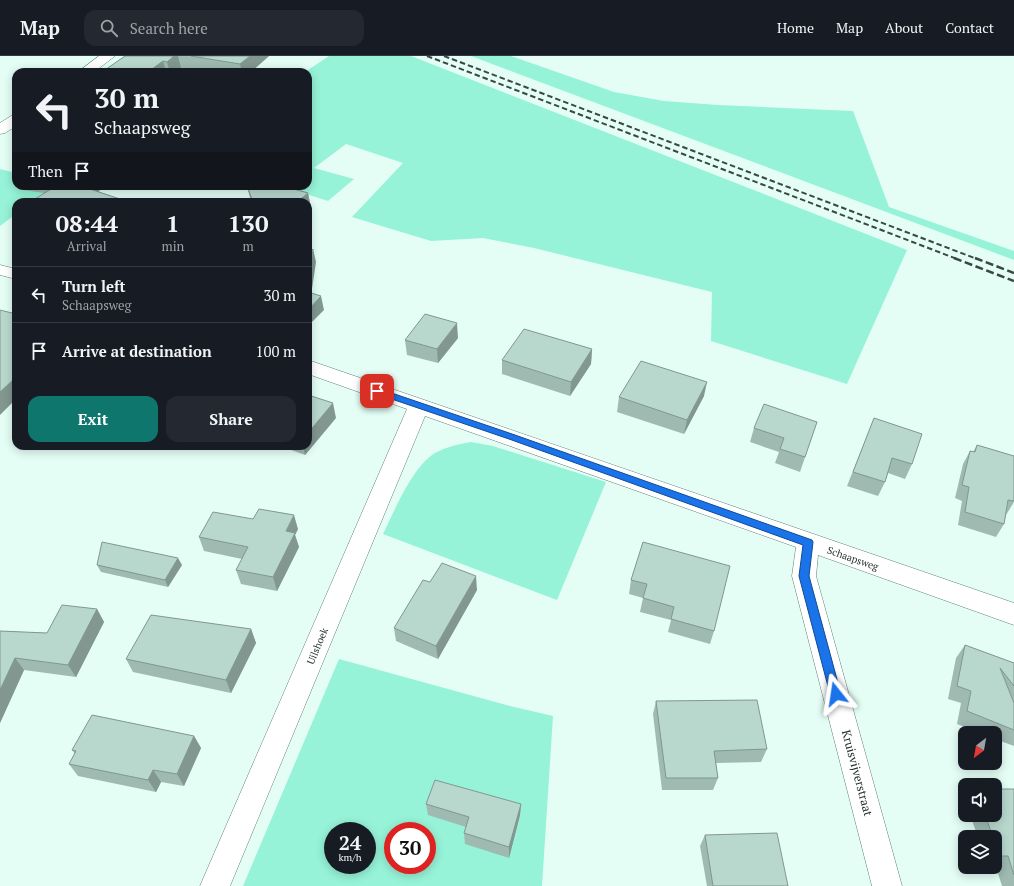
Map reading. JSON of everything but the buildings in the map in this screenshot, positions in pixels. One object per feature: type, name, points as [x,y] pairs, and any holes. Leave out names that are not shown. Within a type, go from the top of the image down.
[{"type":"street","points":[[91,68],[108,56]]},
{"type":"street","points":[[0,130],[12,122]]},
{"type":"street","points":[[0,270],[12,273]]},
{"type":"street","name":"Schaapsweg","points":[[312,368],[512,437],[1014,614]]},
{"type":"street","name":"Uilshoek","points":[[215,886],[419,406]]},
{"type":"street","name":"Kruisvijverstraat","points":[[808,542],[804,576],[887,886]]},
{"type":"green space","points":[[329,56],[411,56],[907,250],[847,384],[711,341],[712,292],[534,248],[483,238],[431,241],[352,217],[403,163],[346,144],[314,168],[354,179],[328,201],[294,190],[312,190],[311,68]]},
{"type":"green space","points":[[471,56],[511,56],[614,92],[664,101],[853,111],[889,207],[1014,251],[1014,260]]},
{"type":"green space","points":[[0,169],[12,172],[12,190],[48,190],[37,198],[12,198],[12,217],[0,226]]},
{"type":"green space","points":[[471,442],[493,446],[606,482],[557,600],[383,534],[405,490],[419,468],[435,453],[457,445]]},
{"type":"green space","points":[[339,659],[510,706],[553,716],[542,886],[243,886]]},
{"type":"railway","points":[[427,56],[957,259]]},
{"type":"railway","points":[[444,56],[977,259]]},
{"type":"railway","points":[[954,258],[1014,281]]},
{"type":"railway","points":[[975,258],[1014,273]]},
{"type":"route","points":[[377,391],[512,437],[808,542],[804,576],[836,694]]}]
